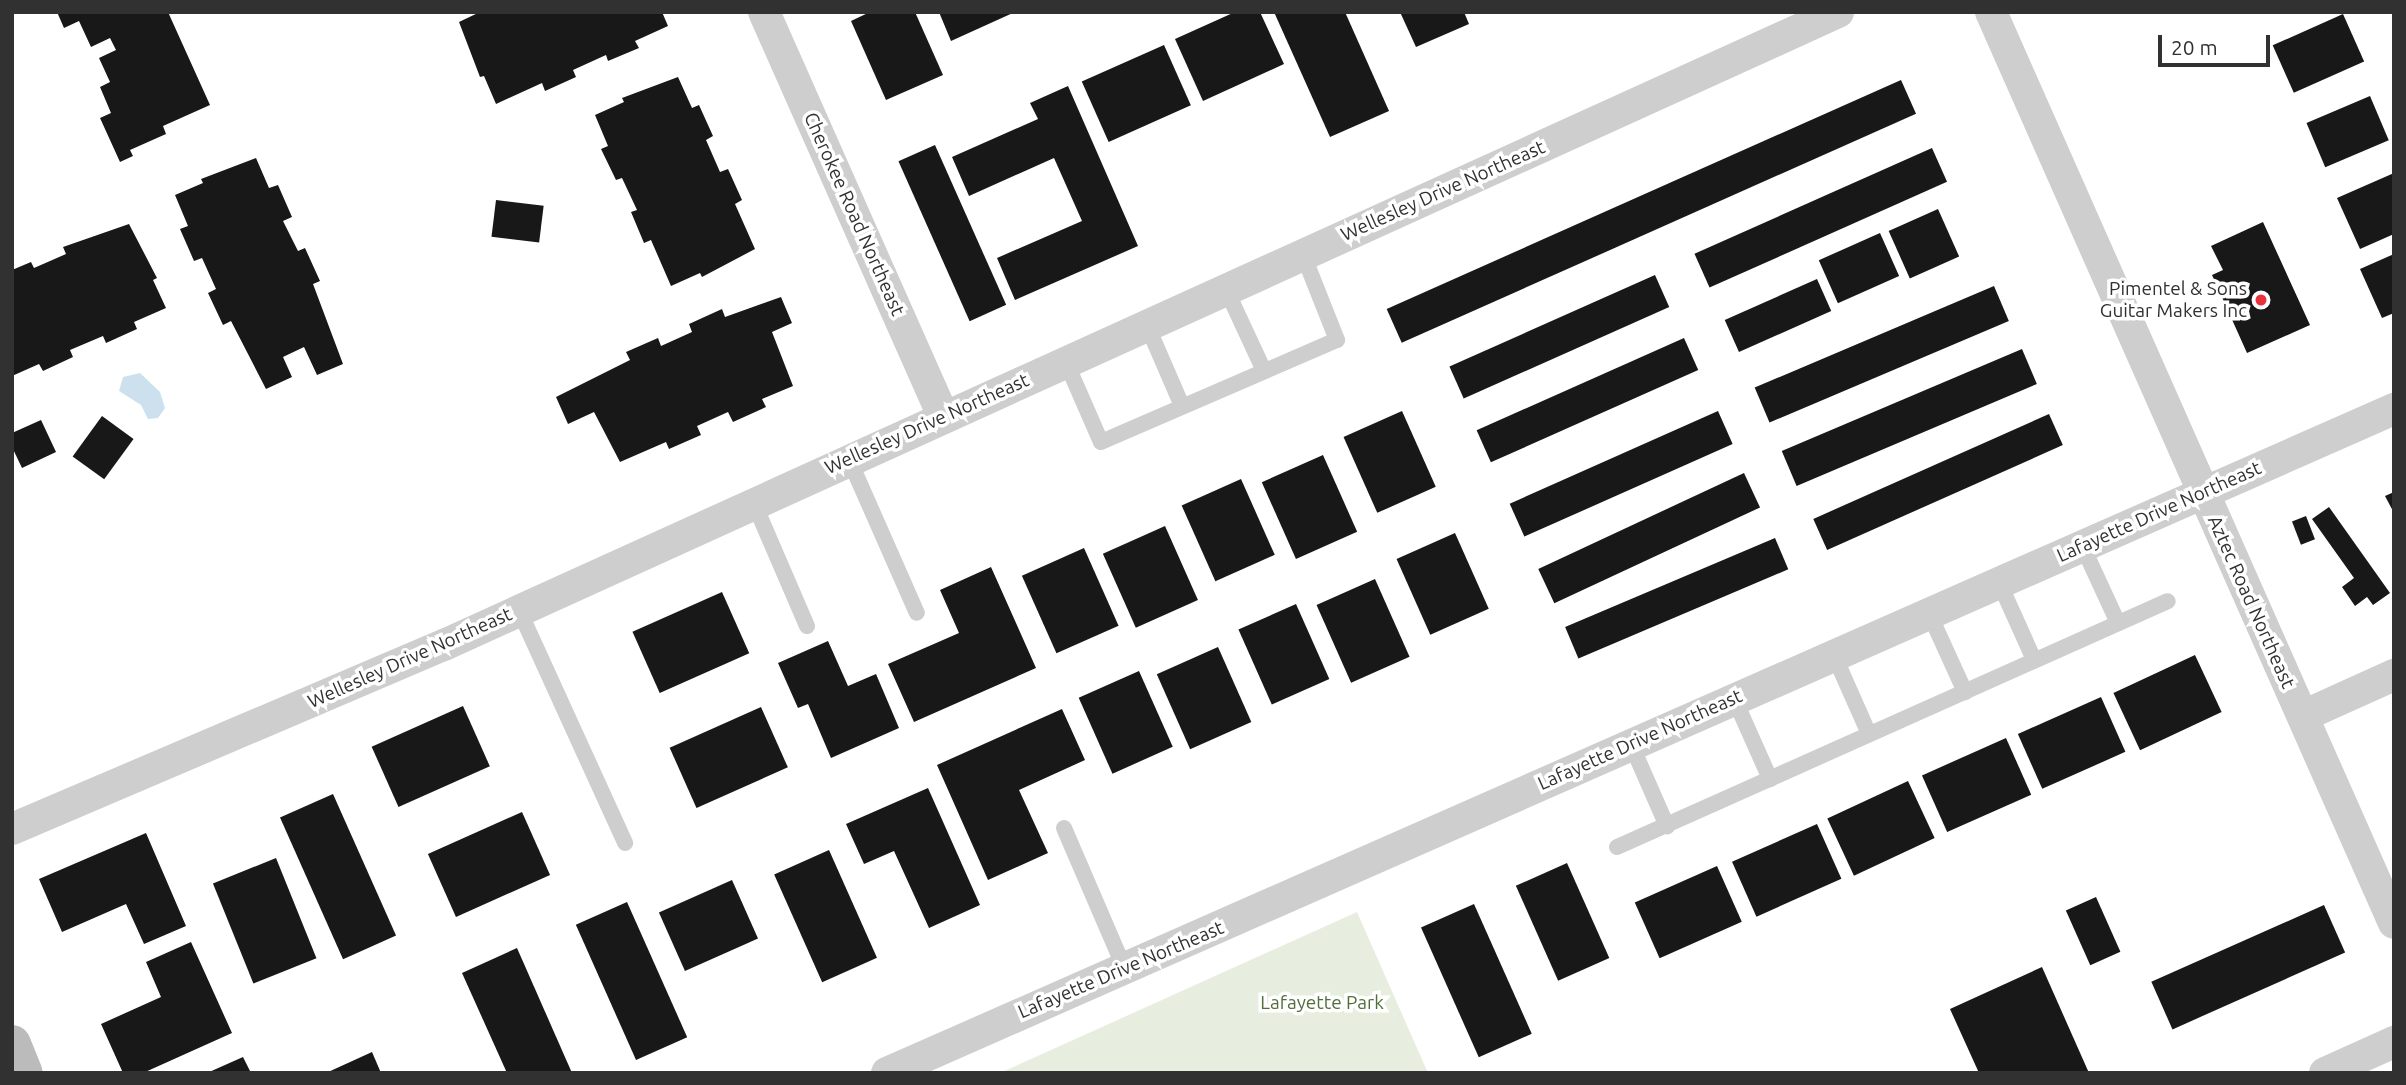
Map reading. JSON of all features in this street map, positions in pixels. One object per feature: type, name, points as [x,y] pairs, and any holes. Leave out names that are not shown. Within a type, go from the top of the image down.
[{"type":"main road","points":[[12,1044],[24,1073]]},
{"type":"street","name":"Cherokee Road Northeast","points":[[764,12],[943,415]]},
{"type":"street","name":"Wellesley Drive Northeast","points":[[12,830],[519,610],[943,415],[1066,362],[1838,12]]},
{"type":"street","name":"Aztec Road Northeast","points":[[1991,12],[2394,923]]},
{"type":"street","name":"Lafayette Drive Northeast","points":[[887,1073],[2394,409]]},
{"type":"street","points":[[2303,716],[2394,675]]},
{"type":"street","points":[[2325,1073],[2394,1042]]},
{"type":"lane","points":[[1066,362],[1101,442],[1337,340],[1303,254]]},
{"type":"lane","points":[[1226,289],[1264,371]]},
{"type":"lane","points":[[1147,325],[1182,406]]},
{"type":"lane","points":[[849,459],[918,613]]},
{"type":"lane","points":[[754,503],[807,626]]},
{"type":"lane","points":[[2082,545],[2118,623]]},
{"type":"lane","points":[[1999,582],[2034,660]]},
{"type":"lane","points":[[1617,847],[2168,601]]},
{"type":"lane","points":[[519,610],[625,843]]},
{"type":"lane","points":[[1929,613],[1965,692]]},
{"type":"lane","points":[[1833,655],[1869,734]]},
{"type":"lane","points":[[1734,698],[1770,779]]},
{"type":"lane","points":[[1631,744],[1667,826]]},
{"type":"lane","points":[[1064,828],[1124,967]]},
{"type":"green space","name":"Lafayette Park","points":[[1357,912],[1428,1073],[1000,1073]]},
{"type":"water","points":[[140,373],[160,392],[165,408],[158,418],[148,419],[141,405],[119,391],[123,377]]},
{"type":"building","points":[[57,12],[168,12],[210,105],[163,126],[166,134],[130,150],[133,156],[120,162],[100,118],[111,113],[100,87],[110,82],[99,58],[116,50],[110,38],[91,47],[79,21],[64,28]]},
{"type":"building","points":[[480,12],[662,12],[668,26],[635,41],[639,48],[608,61],[606,55],[573,70],[576,77],[545,91],[542,83],[496,104],[484,76],[480,77],[459,22]]},
{"type":"building","points":[[870,12],[915,12],[943,75],[886,100],[851,21]]},
{"type":"building","points":[[939,12],[1015,12],[951,41]]},
{"type":"building","points":[[1235,12],[1260,12],[1284,64],[1203,101],[1175,39]]},
{"type":"building","points":[[1274,12],[1345,12],[1389,111],[1330,137]]},
{"type":"building","points":[[1400,12],[1464,12],[1469,24],[1416,47]]},
{"type":"building","points":[[2343,14],[2364,62],[2294,93],[2273,45]]},
{"type":"building","points":[[1164,45],[1191,105],[1109,142],[1082,82]]},
{"type":"building","points":[[678,77],[692,108],[699,105],[713,136],[706,140],[720,172],[728,169],[742,200],[735,204],[755,249],[702,277],[700,273],[671,286],[651,240],[644,243],[631,212],[637,210],[622,178],[616,180],[601,149],[608,146],[595,115],[624,102],[622,98]]},
{"type":"building","points":[[1901,80],[1916,114],[1402,343],[1387,309]]},
{"type":"building","points":[[1068,86],[1138,246],[1015,300],[997,258],[1082,221],[1054,158],[969,196],[952,157],[1038,119],[1030,103]]},
{"type":"building","points":[[2370,96],[2389,140],[2325,167],[2306,123]]},
{"type":"building","points":[[935,145],[1006,305],[970,321],[898,161]]},
{"type":"building","points":[[1932,148],[1947,182],[1710,288],[1694,254]]},
{"type":"building","points":[[256,158],[269,188],[278,185],[292,217],[283,221],[298,251],[305,248],[320,281],[313,284],[343,364],[317,375],[304,347],[283,357],[292,377],[266,389],[231,321],[223,325],[208,293],[216,289],[202,258],[194,261],[180,229],[188,226],[175,195],[203,183],[201,179]]},
{"type":"building","points":[[2394,173],[2394,234],[2360,249],[2337,198]]},
{"type":"building","points":[[496,200],[544,206],[539,243],[491,237]]},
{"type":"building","points":[[1938,209],[1959,257],[1910,278],[1889,231]]},
{"type":"building","name":"Pimentel & Sons Guitar Makers Inc","points":[[2263,222],[2310,325],[2247,353],[2212,275],[2223,270],[2211,246]]},
{"type":"building","points":[[129,224],[157,278],[153,280],[166,308],[134,322],[137,329],[106,343],[103,336],[70,350],[73,357],[43,371],[39,364],[12,376],[12,270],[31,262],[34,268],[66,254],[63,247]]},
{"type":"building","points":[[1880,233],[1899,276],[1838,303],[1819,260]]},
{"type":"building","points":[[2394,254],[2394,313],[2382,318],[2360,269]]},
{"type":"building","points":[[1655,275],[1669,307],[1464,398],[1449,367]]},
{"type":"building","points":[[1817,279],[1831,311],[1739,352],[1725,320]]},
{"type":"building","points":[[1994,286],[2009,321],[1770,423],[1755,388]]},
{"type":"building","points":[[781,297],[792,323],[772,332],[793,386],[762,399],[766,407],[733,422],[728,412],[697,426],[701,435],[669,449],[666,442],[620,462],[594,412],[568,424],[556,397],[630,360],[626,352],[658,338],[661,346],[692,332],[689,324],[722,309],[725,317]]},
{"type":"building","points":[[1684,338],[1698,370],[1491,462],[1477,430]]},
{"type":"building","points":[[2022,349],[2037,384],[1797,486],[1782,451]]},
{"type":"building","points":[[1402,411],[1436,487],[1377,513],[1344,437]]},
{"type":"building","points":[[1718,411],[1733,444],[1524,537],[1510,504]]},
{"type":"building","points":[[2049,414],[2063,445],[1827,550],[1813,519]]},
{"type":"building","points":[[102,416],[134,439],[104,479],[73,456]]},
{"type":"building","points":[[41,420],[56,452],[22,468],[12,447],[12,433]]},
{"type":"building","points":[[1323,455],[1357,532],[1296,559],[1262,482]]},
{"type":"building","points":[[1744,473],[1760,507],[1554,603],[1538,569]]},
{"type":"building","points":[[1241,479],[1275,555],[1215,581],[1182,505]]},
{"type":"building","points":[[2394,492],[2394,513],[2385,496]]},
{"type":"building","points":[[2329,507],[2390,593],[2373,605],[2367,597],[2355,606],[2342,587],[2354,578],[2312,519]]},
{"type":"building","points":[[2306,516],[2315,539],[2301,545],[2292,521]]},
{"type":"building","points":[[1165,526],[1198,600],[1136,628],[1103,554]]},
{"type":"building","points":[[1455,533],[1489,609],[1430,635],[1397,559]]},
{"type":"building","points":[[1775,538],[1788,569],[1578,658],[1565,627]]},
{"type":"building","points":[[1084,548],[1119,626],[1056,653],[1022,576]]},
{"type":"building","points":[[991,567],[1036,668],[914,722],[888,664],[959,633],[940,590]]},
{"type":"building","points":[[1375,579],[1410,657],[1351,683],[1317,605]]},
{"type":"building","points":[[722,592],[749,653],[660,693],[632,632]]},
{"type":"building","points":[[1296,604],[1329,679],[1272,705],[1238,630]]},
{"type":"building","points":[[828,641],[848,686],[876,674],[899,728],[831,758],[808,704],[798,708],[778,663]]},
{"type":"building","points":[[1218,647],[1251,722],[1190,749],[1157,674]]},
{"type":"building","points":[[2195,655],[2222,712],[2140,750],[2113,693]]},
{"type":"building","points":[[1139,671],[1173,747],[1112,774],[1079,698]]},
{"type":"building","points":[[2101,697],[2125,752],[2042,789],[2018,734]]},
{"type":"building","points":[[463,706],[490,766],[398,807],[372,747]]},
{"type":"building","points":[[761,707],[788,767],[696,808],[670,748]]},
{"type":"building","points":[[1062,709],[1085,760],[1019,790],[1048,853],[988,880],[937,765]]},
{"type":"building","points":[[2006,738],[2031,795],[1947,832],[1922,775]]},
{"type":"building","points":[[1908,781],[1935,838],[1854,876],[1827,819]]},
{"type":"building","points":[[928,788],[980,905],[929,928],[894,851],[864,864],[846,824]]},
{"type":"building","points":[[333,794],[396,936],[343,959],[280,818]]},
{"type":"building","points":[[522,812],[550,875],[456,917],[428,854]]},
{"type":"building","points":[[1817,824],[1841,879],[1756,917],[1732,862]]},
{"type":"building","points":[[146,833],[186,926],[144,944],[126,904],[62,932],[39,879]]},
{"type":"building","points":[[829,850],[877,958],[822,982],[774,874]]},
{"type":"building","points":[[276,858],[316,958],[253,984],[213,883]]},
{"type":"building","points":[[1567,863],[1609,958],[1558,981],[1516,886]]},
{"type":"building","points":[[1717,866],[1742,922],[1660,958],[1635,903]]},
{"type":"building","points":[[732,880],[758,938],[685,971],[659,913]]},
{"type":"building","points":[[2096,897],[2120,952],[2090,965],[2066,910]]},
{"type":"building","points":[[627,902],[687,1037],[636,1060],[576,925]]},
{"type":"building","points":[[1474,904],[1532,1034],[1479,1057],[1421,928]]},
{"type":"building","points":[[2324,905],[2345,953],[2172,1029],[2151,982]]},
{"type":"building","points":[[191,942],[232,1033],[143,1073],[123,1073],[101,1024],[161,997],[146,962]]},
{"type":"building","points":[[517,948],[572,1073],[507,1073],[462,973]]},
{"type":"building","points":[[2042,967],[2089,1073],[1979,1073],[1950,1009]]},
{"type":"building","points":[[372,1052],[381,1073],[326,1073]]},
{"type":"building","points":[[243,1057],[251,1073],[207,1073]]},
{"type":"place","name":"Pimentel & Sons Guitar Makers Inc","points":[[2261,300]]}]
